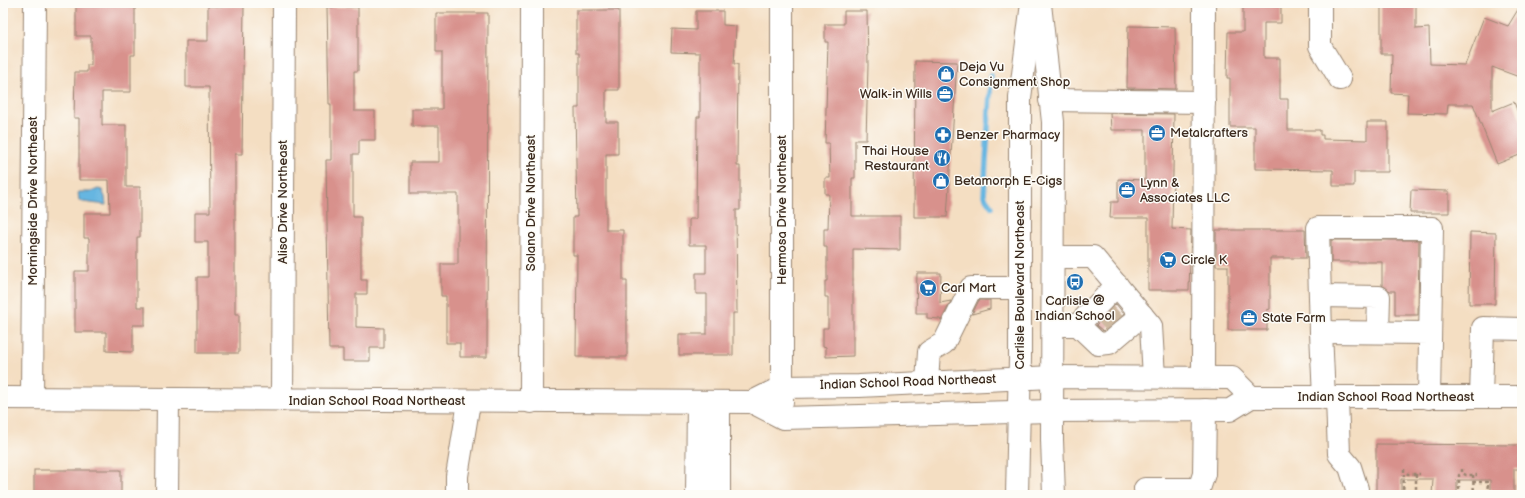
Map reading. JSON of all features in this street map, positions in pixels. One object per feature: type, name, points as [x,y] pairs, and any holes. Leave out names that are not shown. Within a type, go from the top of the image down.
[{"type":"street","name":"Morningside Drive Northeast","points":[[32,398],[35,3]]},
{"type":"street","name":"Aliso Drive Northeast","points":[[282,400],[284,3]]},
{"type":"street","name":"Solano Drive Northeast","points":[[530,402],[532,3]]},
{"type":"street","name":"Hermosa Drive Northeast","points":[[782,3],[782,418]]},
{"type":"street","name":"Carlisle Boulevard Northeast","points":[[1017,495],[1019,412],[1020,98],[1032,3]]},
{"type":"street","points":[[1040,3],[1053,122],[1052,411],[1054,495]]},
{"type":"street","points":[[1203,377],[1204,3]]},
{"type":"street","points":[[1320,3],[1320,46],[1340,79]]},
{"type":"street","points":[[1050,100],[1204,102]]},
{"type":"street","points":[[1357,495],[1357,488],[1350,467],[1339,454],[1330,398],[1321,332],[1318,228],[1432,228],[1429,398]]},
{"type":"street","points":[[1053,257],[1093,257],[1142,315],[1151,326],[1154,377]]},
{"type":"street","points":[[1078,325],[1098,344],[1109,344],[1110,318],[1116,285]]},
{"type":"street","points":[[927,382],[929,352],[944,343],[971,288],[1019,288]]},
{"type":"street","points":[[1320,296],[1379,297],[1378,332]]},
{"type":"street","points":[[1052,325],[1078,325],[1110,318],[1142,315]]},
{"type":"street","points":[[1481,397],[1483,328],[1522,329]]},
{"type":"street","points":[[1321,332],[1430,334]]},
{"type":"street","name":"Indian School Road Northeast","points":[[3,398],[469,402],[752,402],[782,387],[1052,377],[1232,378],[1251,397]]},
{"type":"street","name":"Indian School Road Northeast","points":[[752,402],[782,418],[1052,411],[1230,410],[1251,397],[1522,397]]},
{"type":"street","points":[[167,495],[168,400]]},
{"type":"street","points":[[456,495],[456,476],[469,402]]},
{"type":"street","points":[[697,495],[708,402]]},
{"type":"street","points":[[708,402],[719,495]]},
{"type":"street","points":[[1145,488],[1199,488],[1204,474],[1205,410]]},
{"type":"path","points":[[1519,495],[1520,469]]},
{"type":"path","points":[[1403,495],[1404,470],[1408,474],[1420,474]]},
{"type":"path","points":[[1459,495],[1460,475],[1462,471],[1466,475],[1475,475],[1473,482],[1474,495]]},
{"type":"path","points":[[1416,474],[1416,495]]},
{"type":"path","points":[[1473,482],[1488,482],[1487,495]]},
{"type":"water","points":[[98,189],[102,190],[106,205],[83,202],[79,200],[78,192],[91,192]]},
{"type":"building","points":[[1243,3],[1281,4],[1281,23],[1264,23],[1264,58],[1280,58],[1280,99],[1288,99],[1288,130],[1320,130],[1320,135],[1323,135],[1323,139],[1367,140],[1367,122],[1388,122],[1388,172],[1354,172],[1354,186],[1333,186],[1333,170],[1255,169],[1255,127],[1230,127],[1230,78],[1227,78],[1228,32],[1243,32]]},
{"type":"building","points":[[1381,3],[1416,3],[1416,29],[1429,28],[1430,64],[1465,65],[1484,17],[1508,26],[1522,3],[1522,78],[1492,67],[1492,111],[1514,102],[1522,123],[1522,154],[1497,164],[1473,104],[1448,104],[1447,114],[1407,113],[1408,94],[1391,93],[1392,54],[1381,54]]},
{"type":"building","points":[[76,4],[135,4],[135,55],[131,55],[131,92],[102,92],[102,125],[126,125],[126,187],[140,187],[140,237],[137,237],[137,307],[145,307],[145,325],[133,325],[133,352],[106,351],[106,332],[75,332],[75,271],[89,271],[89,238],[84,238],[84,213],[110,213],[109,180],[79,180],[79,118],[74,118],[75,72],[87,72],[87,65],[91,65],[91,36],[76,36]]},
{"type":"building","points":[[208,6],[244,6],[242,154],[235,154],[235,314],[239,314],[239,353],[197,353],[197,277],[208,277],[208,242],[195,242],[195,212],[210,212],[209,87],[186,87],[186,41],[208,41]]},
{"type":"building","points":[[327,7],[358,7],[358,71],[354,71],[354,111],[375,111],[375,140],[359,140],[359,154],[353,154],[353,217],[361,217],[361,280],[367,280],[367,294],[356,294],[356,327],[384,328],[384,348],[370,348],[370,361],[343,361],[343,349],[329,349],[326,160],[331,160],[331,104],[329,104]]},
{"type":"building","points":[[576,10],[619,10],[619,90],[606,90],[606,122],[618,122],[618,154],[606,154],[606,230],[623,230],[623,281],[627,281],[627,357],[576,357],[577,255],[573,255],[573,217],[577,217],[575,108],[579,108],[579,53],[576,53]]},
{"type":"building","points":[[696,11],[723,11],[723,25],[736,26],[734,64],[738,64],[737,166],[740,166],[740,210],[736,210],[737,313],[733,313],[733,355],[679,355],[679,334],[707,334],[707,294],[696,294],[696,273],[706,273],[706,245],[689,245],[689,219],[696,219],[697,117],[700,117],[700,53],[671,52],[672,29],[696,30]]},
{"type":"building","points":[[844,11],[867,11],[868,65],[866,140],[855,140],[855,178],[852,178],[852,216],[900,216],[900,250],[853,249],[853,356],[826,357],[826,347],[823,346],[823,328],[828,328],[828,297],[825,297],[825,281],[827,281],[827,247],[824,247],[824,229],[828,229],[829,194],[825,194],[825,178],[830,178],[829,143],[825,143],[828,42],[825,42],[825,24],[844,24]]},
{"type":"building","points":[[436,13],[488,13],[487,357],[460,357],[460,343],[446,343],[446,296],[441,296],[441,264],[458,264],[458,194],[410,194],[410,162],[439,162],[439,126],[412,126],[412,109],[442,109],[442,52],[436,52]]},
{"type":"building","points":[[1128,26],[1175,27],[1176,89],[1127,88]]},
{"type":"building","points":[[915,61],[957,62],[947,217],[914,217]]},
{"type":"building","points":[[1110,113],[1174,114],[1172,229],[1191,230],[1189,290],[1148,290],[1148,218],[1110,218],[1111,202],[1118,202],[1118,179],[1145,180],[1145,130],[1111,130]]},
{"type":"building","points":[[1411,190],[1449,191],[1449,213],[1410,213]]},
{"type":"building","points":[[1216,230],[1305,230],[1306,258],[1270,258],[1270,309],[1267,310],[1267,330],[1228,330],[1228,266],[1216,266]]},
{"type":"building","points":[[1470,232],[1496,233],[1495,304],[1469,304]]},
{"type":"building","points":[[1331,240],[1419,240],[1418,315],[1395,315],[1395,291],[1390,291],[1382,285],[1382,262],[1331,262]]},
{"type":"building","name":"Carl Mart","points":[[917,273],[941,273],[940,303],[951,301],[941,321],[940,319],[927,318],[927,313],[916,313]]},
{"type":"building","points":[[979,300],[990,300],[990,309],[972,314]]},
{"type":"building","points":[[1116,304],[1124,314],[1103,331],[1096,325]]},
{"type":"building","points":[[1376,444],[1522,445],[1522,469],[1514,469],[1514,495],[1490,495],[1490,480],[1457,480],[1457,495],[1432,495],[1433,479],[1401,479],[1401,495],[1376,495]]},
{"type":"building","points":[[34,470],[121,470],[121,495],[34,495]]},
{"type":"waterway","points":[[991,76],[984,196],[992,207]]},
{"type":"tunnel","points":[[1103,311],[1117,326]]},
{"type":"place","name":"Deja Vu Consignment Shop","points":[[946,74]]},
{"type":"place","name":"Walk-in Wills","points":[[945,94]]},
{"type":"place","name":"Metalcrafters","points":[[1157,133]]},
{"type":"place","name":"Benzer Pharmacy","points":[[943,135]]},
{"type":"place","name":"Thai House Restaurant","points":[[942,158]]},
{"type":"place","name":"Betamorph E-Cigs","points":[[941,181]]},
{"type":"place","name":"Lynn & Associates LLC","points":[[1127,190]]},
{"type":"place","name":"Circle K","points":[[1168,260]]},
{"type":"place","name":"Carlisle @ Indian School","points":[[1075,282]]},
{"type":"place","name":"Carl Mart","points":[[928,288]]},
{"type":"place","name":"State Farm","points":[[1249,318]]}]
